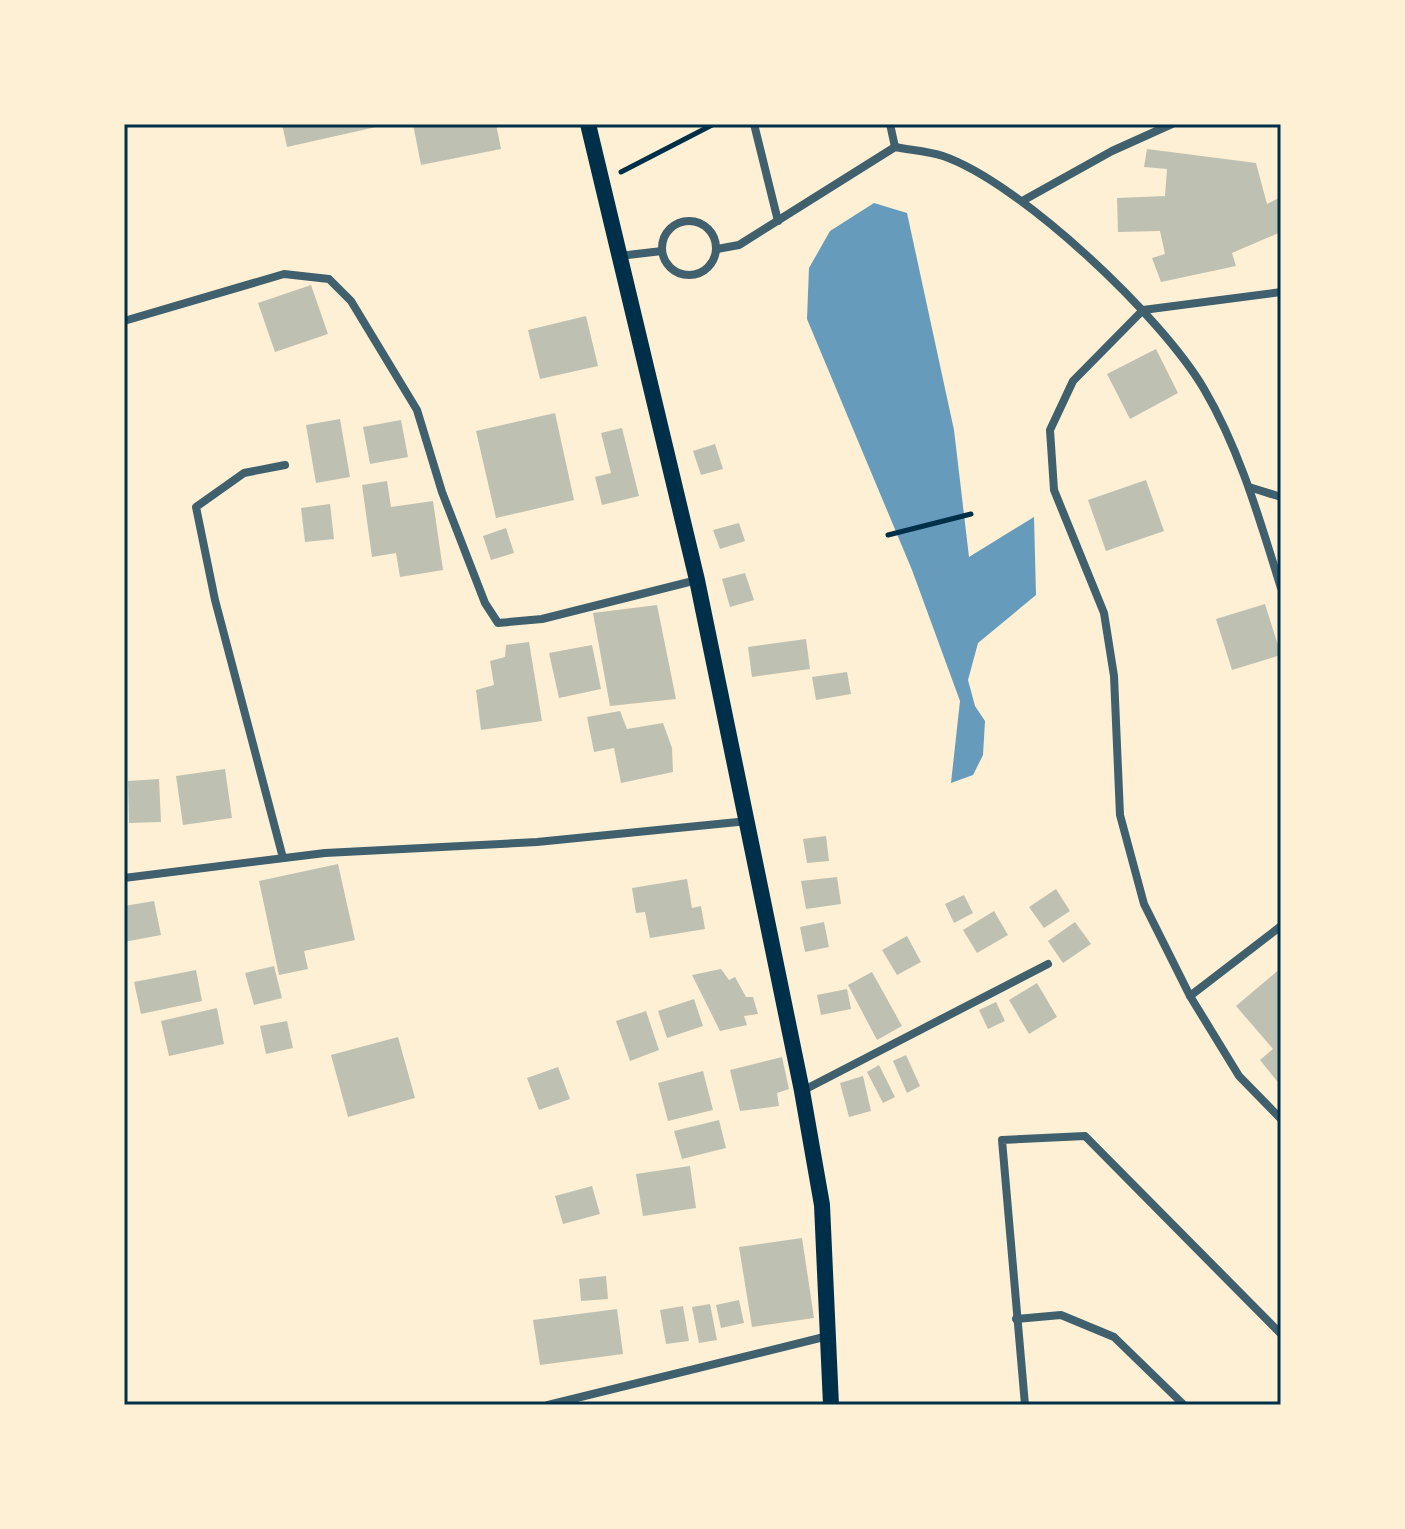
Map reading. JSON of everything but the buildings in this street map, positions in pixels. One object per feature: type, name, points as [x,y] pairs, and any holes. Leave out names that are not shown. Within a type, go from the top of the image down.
[{"type":"main road","points":[[588,124],[697,580],[802,1091],[822,1205],[831,1405]]},
{"type":"street","points":[[754,124],[778,221]]},
{"type":"street","points":[[890,124],[895,147]]},
{"type":"street","points":[[1024,200],[1112,151],[1172,124]]},
{"type":"street","points":[[717,249],[739,245],[895,147],[943,156],[1024,200],[1143,310],[1204,388],[1249,487],[1281,588]]},
{"type":"street","points":[[686,220],[708,228],[717,249],[707,269],[686,275],[670,267],[662,251],[667,231],[686,220]]},
{"type":"street","points":[[618,256],[662,251]]},
{"type":"street","points":[[124,321],[284,274],[329,279],[351,301],[417,410],[442,492],[485,603],[498,623],[542,619],[697,580]]},
{"type":"street","points":[[1281,292],[1143,310],[1073,381],[1050,430],[1054,490],[1104,613],[1114,676],[1120,815],[1144,904],[1190,996],[1239,1076],[1281,1119]]},
{"type":"street","points":[[283,858],[215,600],[196,507],[244,473],[285,465]]},
{"type":"street","points":[[1249,487],[1281,497]]},
{"type":"street","points":[[124,878],[283,858],[537,842],[748,821]]},
{"type":"street","points":[[1190,996],[1281,926]]},
{"type":"street","points":[[802,1091],[1048,964]]},
{"type":"street","points":[[1025,1405],[1002,1140],[1085,1136],[1281,1334]]},
{"type":"street","points":[[1016,1319],[1061,1315],[1114,1337],[1184,1405]]},
{"type":"street","points":[[548,1405],[828,1336]]},
{"type":"path","points":[[602,182],[714,124]]},
{"type":"path","points":[[888,535],[971,514]]},
{"type":"water","points":[[874,203],[907,213],[954,430],[969,557],[1034,517],[1036,595],[978,643],[968,680],[975,706],[985,721],[983,755],[973,775],[951,783],[960,701],[912,570],[807,319],[809,268],[830,231]]}]
